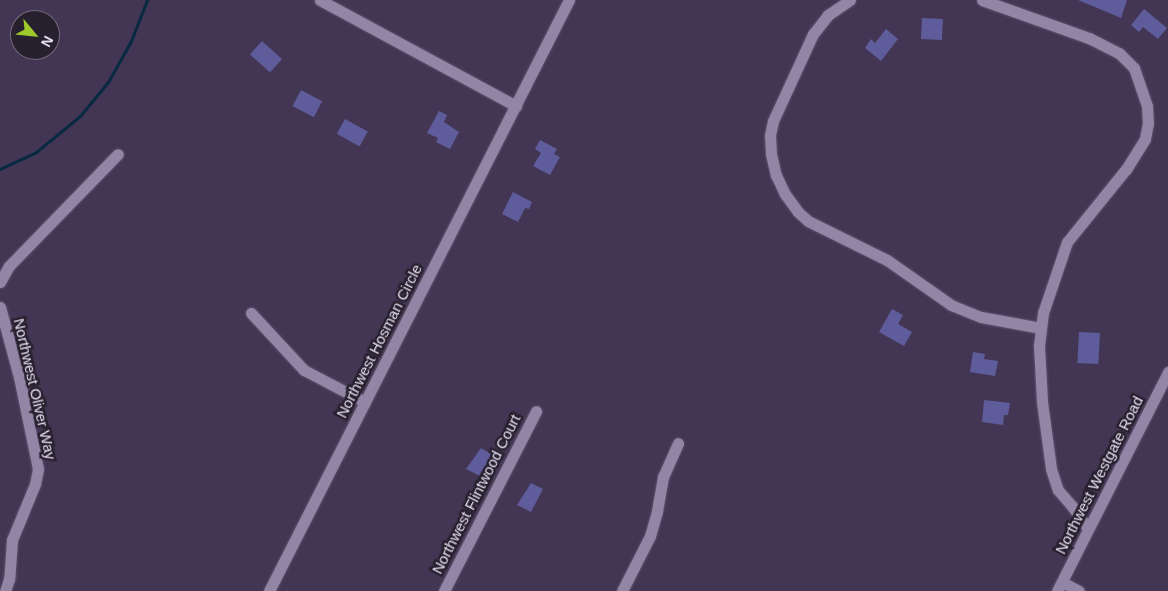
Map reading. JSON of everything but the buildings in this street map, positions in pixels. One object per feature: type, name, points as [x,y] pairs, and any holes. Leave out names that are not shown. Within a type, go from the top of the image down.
[{"type":"street","points":[[320,0],[516,106]]},
{"type":"street","name":"Northwest Hosman Circle","points":[[269,591],[569,0]]},
{"type":"street","points":[[850,0],[828,15],[814,34],[773,121],[770,135],[771,154],[776,174],[785,194],[798,212],[808,221],[887,260],[951,305],[981,317],[1041,328]]},
{"type":"street","points":[[982,0],[1089,38],[1119,54],[1134,68],[1147,106],[1148,123],[1145,139],[1139,151],[1067,242],[1047,297],[1041,328],[1039,346],[1042,402],[1051,469],[1058,490],[1072,506],[1088,530]]},
{"type":"street","points":[[0,282],[9,266],[118,154]]},
{"type":"street","name":"Northwest Oliver Way","points":[[0,308],[21,385],[38,469],[33,490],[12,540],[8,580],[4,591]]},
{"type":"street","points":[[251,313],[304,370],[365,402]]},
{"type":"street","name":"Northwest Westgate Road","points":[[1060,586],[1168,372]]},
{"type":"street","name":"Northwest Flintwood Court","points":[[444,591],[536,411]]},
{"type":"street","points":[[622,591],[650,536],[663,477],[678,443]]},
{"type":"street","points":[[1060,586],[1080,591]]},
{"type":"waterway","points":[[0,169],[36,152],[80,116],[108,82],[131,41],[147,0]]}]
